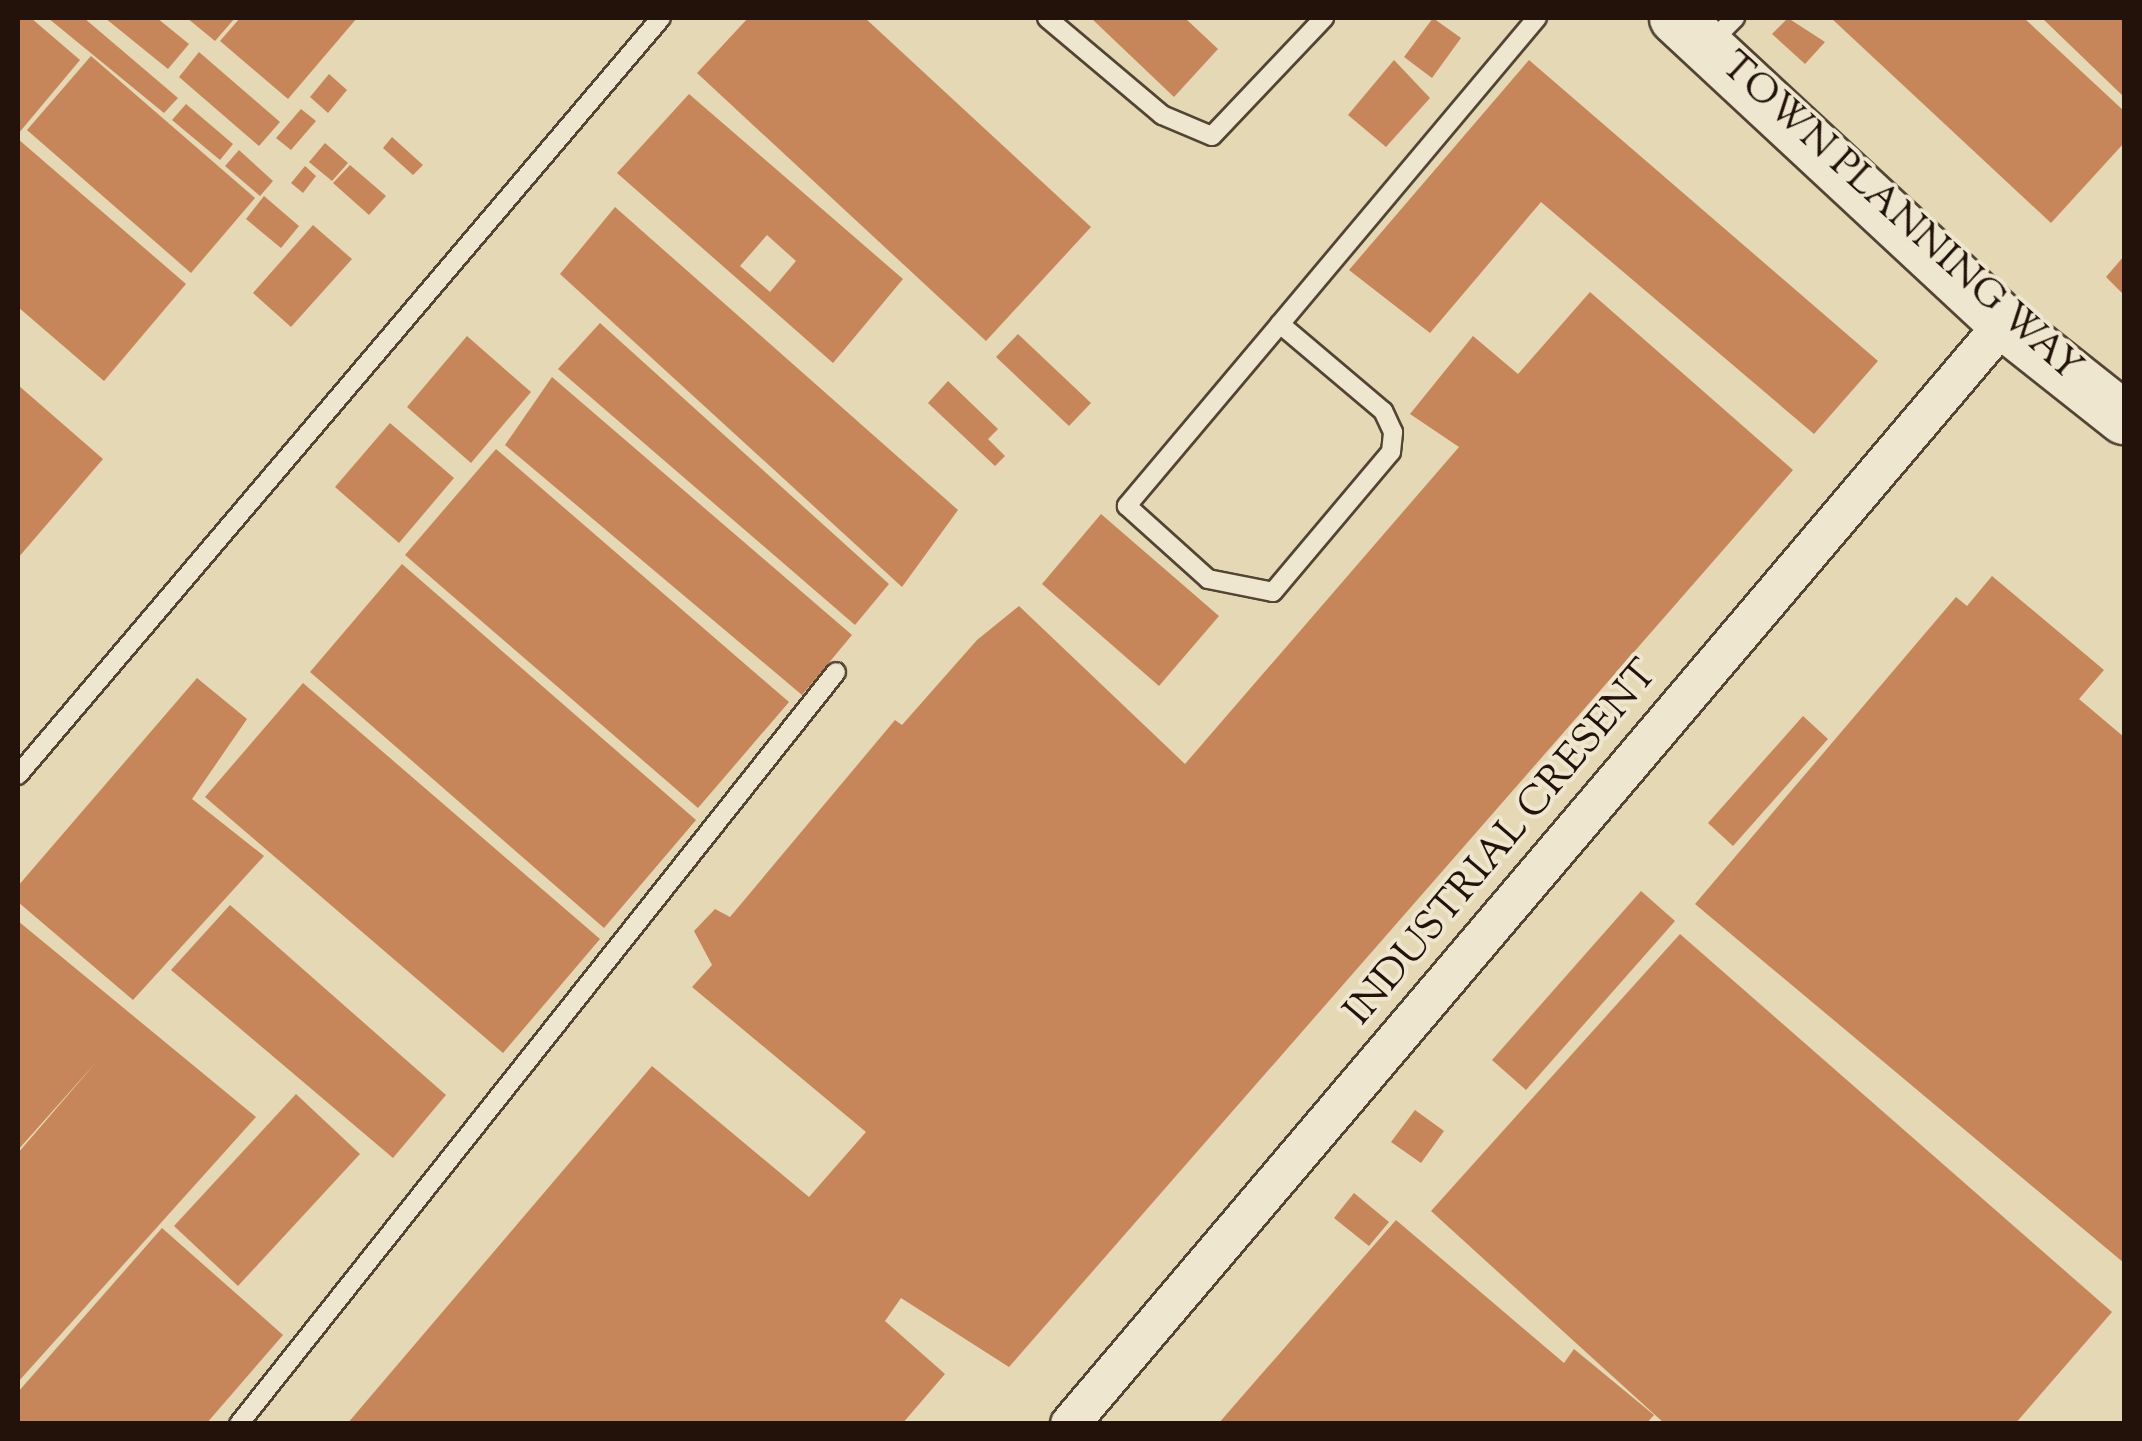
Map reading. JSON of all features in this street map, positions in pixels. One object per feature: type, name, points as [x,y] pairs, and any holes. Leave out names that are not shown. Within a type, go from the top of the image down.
[{"type":"main road","name":"TOWN PLANNING WAY","points":[[1706,26],[2004,323],[2124,418]]},
{"type":"street","name":"INDUSTRIAL CRESENT","points":[[1070,1424],[2004,323]]},
{"type":"lane","points":[[18,775],[661,18]]},
{"type":"lane","points":[[1047,18],[1162,115],[1212,136],[1324,18]]},
{"type":"lane","points":[[1280,324],[1382,411],[1392,432],[1391,452],[1273,592],[1208,579],[1127,506],[1537,18]]},
{"type":"lane","points":[[238,1424],[836,672]]},
{"type":"building","points":[[18,18],[31,18],[80,60],[18,134]]},
{"type":"building","points":[[48,18],[84,18],[178,98],[164,113]]},
{"type":"building","points":[[105,18],[157,18],[189,44],[168,69]]},
{"type":"building","points":[[187,18],[235,18],[215,41]]},
{"type":"building","points":[[240,18],[357,18],[288,99],[220,41]]},
{"type":"building","points":[[748,18],[865,18],[1091,227],[986,341],[697,73]]},
{"type":"building","points":[[1091,18],[1185,18],[1218,49],[1174,97]]},
{"type":"building","points":[[1433,18],[1461,38],[1432,78],[1404,57]]},
{"type":"building","points":[[1788,18],[1825,42],[1805,64],[1772,34]]},
{"type":"building","points":[[1831,18],[2024,18],[2124,111],[2124,143],[2051,223]]},
{"type":"building","points":[[2042,18],[2124,18],[2124,97]]},
{"type":"building","points":[[199,52],[280,122],[259,146],[179,77]]},
{"type":"building","points":[[91,56],[255,198],[191,273],[27,130]]},
{"type":"building","points":[[1394,60],[1430,98],[1386,147],[1348,115]]},
{"type":"building","points":[[1529,60],[1878,361],[1814,434],[1541,202],[1430,333],[1349,270]]},
{"type":"building","points":[[329,74],[347,90],[328,113],[310,97]]},
{"type":"building","points":[[689,94],[903,279],[833,363],[617,173]],"holes":[[[767,235],[796,261],[770,292],[740,266]]]},
{"type":"building","points":[[186,104],[233,144],[220,160],[172,120]]},
{"type":"building","points":[[301,109],[316,121],[291,150],[276,138]]},
{"type":"building","points":[[392,137],[423,165],[413,175],[383,148]]},
{"type":"building","points":[[18,139],[186,284],[104,381],[18,307]]},
{"type":"building","points":[[325,143],[348,163],[332,181],[309,162]]},
{"type":"building","points":[[239,150],[273,181],[260,196],[225,166]]},
{"type":"building","points":[[350,165],[386,196],[369,215],[333,183]]},
{"type":"building","points":[[305,166],[316,176],[303,193],[291,183]]},
{"type":"building","points":[[264,196],[299,226],[281,248],[246,219]]},
{"type":"building","points":[[615,207],[958,510],[902,587],[560,274]]},
{"type":"building","points":[[313,225],[352,259],[291,327],[253,293]]},
{"type":"building","points":[[2124,256],[2124,295],[2106,277]]},
{"type":"building","points":[[1590,292],[1793,470],[1009,1367],[901,1298],[885,1321],[945,1374],[902,1424],[347,1424],[652,1066],[809,1197],[866,1132],[692,987],[712,965],[694,931],[715,909],[730,917],[895,720],[902,725],[977,640],[1019,606],[1185,764],[1459,447],[1410,414],[1473,336],[1518,374]]},
{"type":"building","points":[[600,323],[889,584],[855,625],[558,369]]},
{"type":"building","points":[[1018,334],[1091,403],[1069,426],[996,357]]},
{"type":"building","points":[[467,336],[531,392],[471,463],[407,407]]},
{"type":"building","points":[[552,377],[852,635],[802,695],[505,445]]},
{"type":"building","points":[[948,381],[998,429],[988,439],[1005,456],[995,466],[928,403]]},
{"type":"building","points":[[18,385],[103,459],[18,558]]},
{"type":"building","points":[[390,423],[454,478],[399,543],[335,487]]},
{"type":"building","points":[[496,449],[789,702],[698,808],[405,555]]},
{"type":"building","points":[[1101,514],[1219,616],[1159,686],[1042,584]]},
{"type":"building","points":[[402,564],[696,820],[604,928],[310,672]]},
{"type":"building","points":[[1992,576],[2104,670],[2079,699],[2124,737],[2124,1263],[1695,904],[1956,597],[1967,606]]},
{"type":"building","points":[[197,678],[247,719],[192,799],[264,856],[133,1000],[18,902],[18,886]]},
{"type":"building","points":[[303,683],[600,939],[503,1053],[205,797]]},
{"type":"building","points":[[1803,716],[1828,739],[1733,846],[1708,823]]},
{"type":"building","points":[[1641,891],[1675,921],[1526,1090],[1492,1060]]},
{"type":"building","points":[[230,905],[446,1095],[393,1158],[171,970]]},
{"type":"building","points":[[18,921],[256,1117],[18,1382],[18,1153],[98,1060],[18,1150]]},
{"type":"building","points":[[1680,934],[2112,1312],[2015,1424],[1665,1424],[1431,1211]]},
{"type":"building","points":[[296,1094],[360,1154],[238,1286],[174,1226]]},
{"type":"building","points":[[1415,1110],[1444,1131],[1421,1163],[1391,1142]]},
{"type":"building","points":[[1354,1193],[1389,1222],[1369,1246],[1334,1218]]},
{"type":"building","points":[[1396,1220],[1564,1363],[1574,1349],[1654,1415],[1646,1424],[1218,1424]]},
{"type":"building","points":[[162,1228],[283,1335],[206,1424],[18,1424],[18,1392]]}]
